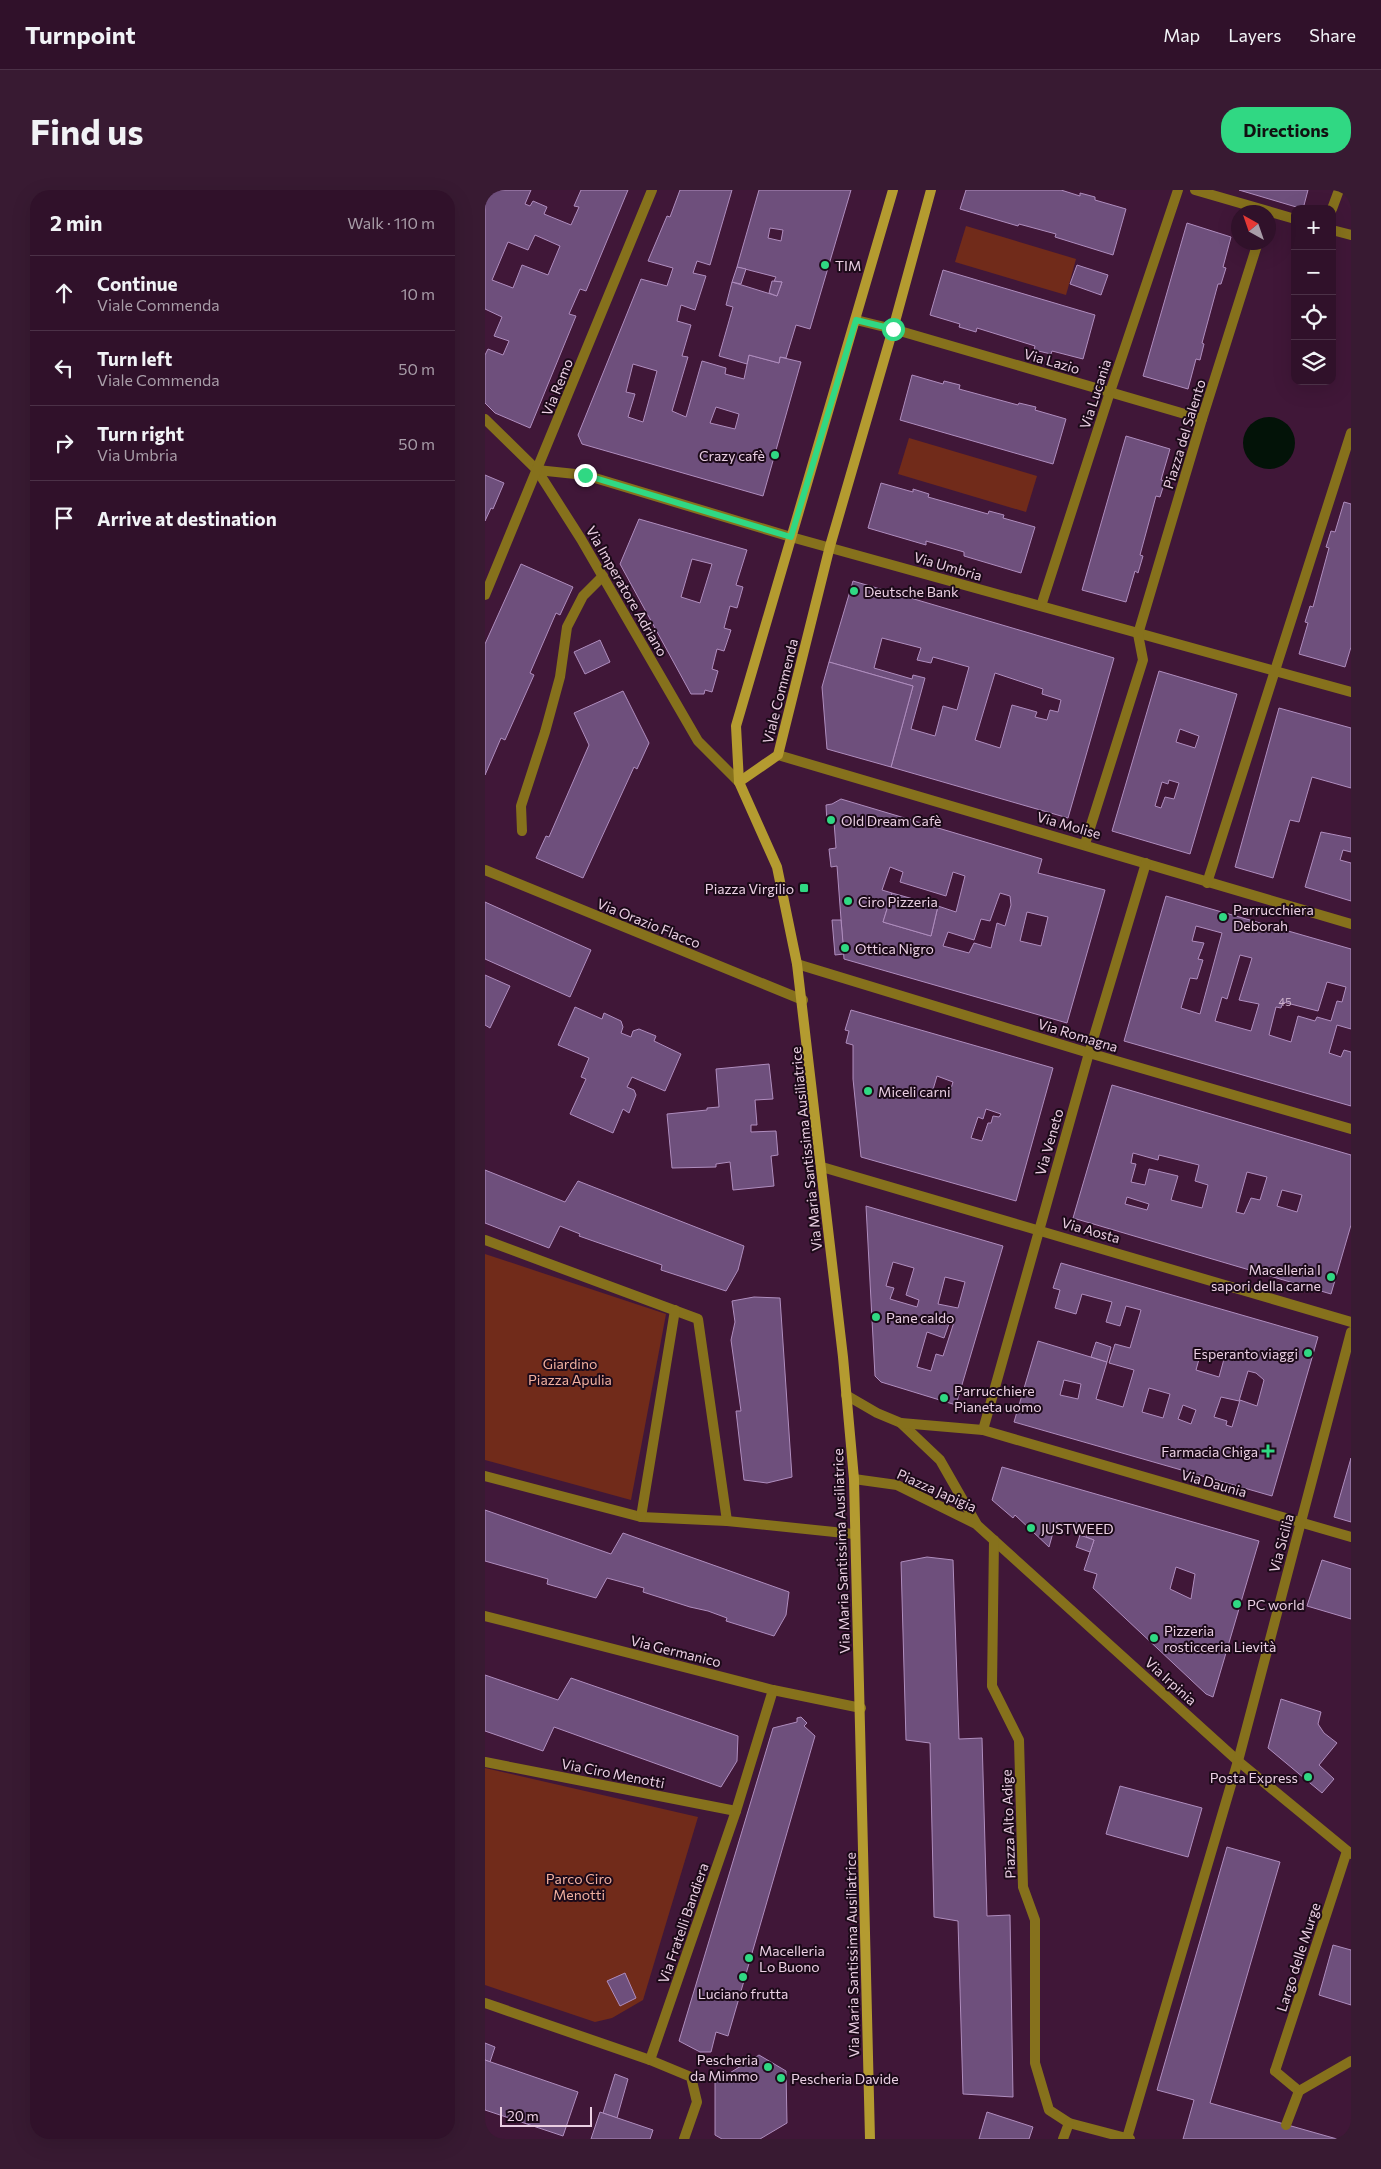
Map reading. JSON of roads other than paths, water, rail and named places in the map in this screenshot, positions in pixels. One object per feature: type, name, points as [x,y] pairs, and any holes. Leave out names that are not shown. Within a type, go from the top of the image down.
[{"type":"street","name":"Via Remo","points":[[485,595],[653,190]]},
{"type":"street","points":[[797,964],[777,867],[739,782],[736,726],[893,190]]},
{"type":"street","name":"Viale Commenda","points":[[739,782],[778,755],[830,546],[931,190]]},
{"type":"street","name":"Via Lucania","points":[[1041,606],[1178,190]]},
{"type":"street","points":[[1195,190],[1245,205]]},
{"type":"street","points":[[1333,205],[1339,190]]},
{"type":"street","points":[[1276,214],[1291,218]]},
{"type":"street","points":[[1336,231],[1351,236]]},
{"type":"street","name":"Piazza del Salento","points":[[1139,634],[1202,419],[1255,250]]},
{"type":"street","points":[[856,320],[893,329]]},
{"type":"street","name":"Via Lazio","points":[[893,329],[1202,419]]},
{"type":"street","name":"Via Imperatore Adriano","points":[[485,419],[537,470],[603,576],[699,741],[739,782]]},
{"type":"street","points":[[1207,883],[1347,462],[1351,432]]},
{"type":"street","name":"Via Umbria","points":[[537,470],[585,475],[791,537],[830,546],[1351,692]]},
{"type":"street","points":[[522,831],[521,806],[545,732],[560,677],[567,627],[583,596],[603,576]]},
{"type":"street","points":[[1085,844],[1143,660],[1139,634]]},
{"type":"street","name":"Via Molise","points":[[778,755],[1351,924]]},
{"type":"street","name":"Via Veneto","points":[[983,1430],[1038,1229],[1147,863]]},
{"type":"street","name":"Via Orazio Flacco","points":[[485,870],[803,1000]]},
{"type":"street","name":"Via Maria Santissima Ausiliatrice","points":[[797,964],[803,1000],[822,1168],[854,1479],[870,2139]]},
{"type":"street","name":"Via Romagna","points":[[797,964],[1351,1130]]},
{"type":"street","name":"Via Aosta","points":[[822,1168],[1038,1229],[1351,1322]]},
{"type":"street","points":[[485,1240],[698,1319],[727,1521]]},
{"type":"street","points":[[641,1517],[675,1310]]},
{"type":"street","name":"Via Sicilia","points":[[1237,1761],[1351,1332]]},
{"type":"street","name":"Piazza Japigia","points":[[846,1395],[877,1413],[901,1423],[983,1430]]},
{"type":"street","name":"Piazza Japigia","points":[[901,1423],[940,1460],[977,1524]]},
{"type":"street","name":"Via Daunia","points":[[983,1430],[1351,1537]]},
{"type":"street","points":[[485,1476],[641,1517],[727,1521],[854,1534]]},
{"type":"street","name":"Piazza Japigia","points":[[854,1479],[897,1485],[977,1524]]},
{"type":"street","name":"Via Irpinia","points":[[977,1524],[1237,1761],[1349,1853]]},
{"type":"street","name":"Piazza Alto Adige","points":[[994,1540],[992,1686],[1019,1740],[1023,1886],[1035,1920],[1035,2063],[1049,2110],[1069,2123]]},
{"type":"street","name":"Via Germanico","points":[[485,1616],[773,1690],[861,1708]]},
{"type":"street","name":"Via Fratelli Bandiera","points":[[650,2060],[736,1811],[773,1690]]},
{"type":"street","points":[[1063,2139],[1069,2123],[1129,2138],[1237,1761]]},
{"type":"street","name":"Via Ciro Menotti","points":[[485,1762],[736,1811]]},
{"type":"street","name":"Largo delle Murge","points":[[1299,2091],[1275,2071],[1349,1853]]},
{"type":"street","points":[[485,2003],[650,2060],[691,2077],[697,2102],[683,2139]]},
{"type":"street","points":[[1286,2125],[1299,2091],[1351,2061]]},
{"type":"place","name":"TIM","points":[[825,265]]},
{"type":"place","name":"Crazy cafè","points":[[775,455]]},
{"type":"place","name":"Deutsche Bank","points":[[854,591]]},
{"type":"place","name":"Old Dream Cafè","points":[[831,820]]},
{"type":"place","name":"Piazza Virgilio","points":[[804,888]]},
{"type":"place","name":"Ciro Pizzeria","points":[[848,901]]},
{"type":"place","name":"Parrucchiera Deborah","points":[[1223,917]]},
{"type":"place","name":"Ottica Nigro","points":[[845,948]]},
{"type":"place","name":"Miceli carni","points":[[868,1091]]},
{"type":"place","name":"Macelleria I sapori della carne","points":[[1331,1277]]},
{"type":"place","name":"Pane caldo","points":[[876,1317]]},
{"type":"place","name":"Esperanto viaggi","points":[[1308,1353]]},
{"type":"place","name":"Parrucchiere Pianeta uomo","points":[[944,1398]]},
{"type":"place","name":"Farmacia Chiga","points":[[1268,1451]]},
{"type":"place","name":"JUSTWEED","points":[[1031,1528]]},
{"type":"place","name":"PC world","points":[[1237,1604]]},
{"type":"place","name":"Pizzeria rosticceria Lievità","points":[[1154,1638]]},
{"type":"place","name":"Posta Express","points":[[1308,1777]]},
{"type":"place","name":"Macelleria Lo Buono","points":[[749,1958]]},
{"type":"place","name":"Luciano frutta","points":[[743,1977]]},
{"type":"place","name":"Pescheria da Mimmo","points":[[768,2067]]},
{"type":"place","name":"Pescheria Davide","points":[[781,2078]]},
{"type":"park label","name":"Giardino Piazza Apulia","points":[[570,1372]]},
{"type":"park label","name":"Parco Ciro Menotti","points":[[579,1886]]}]
